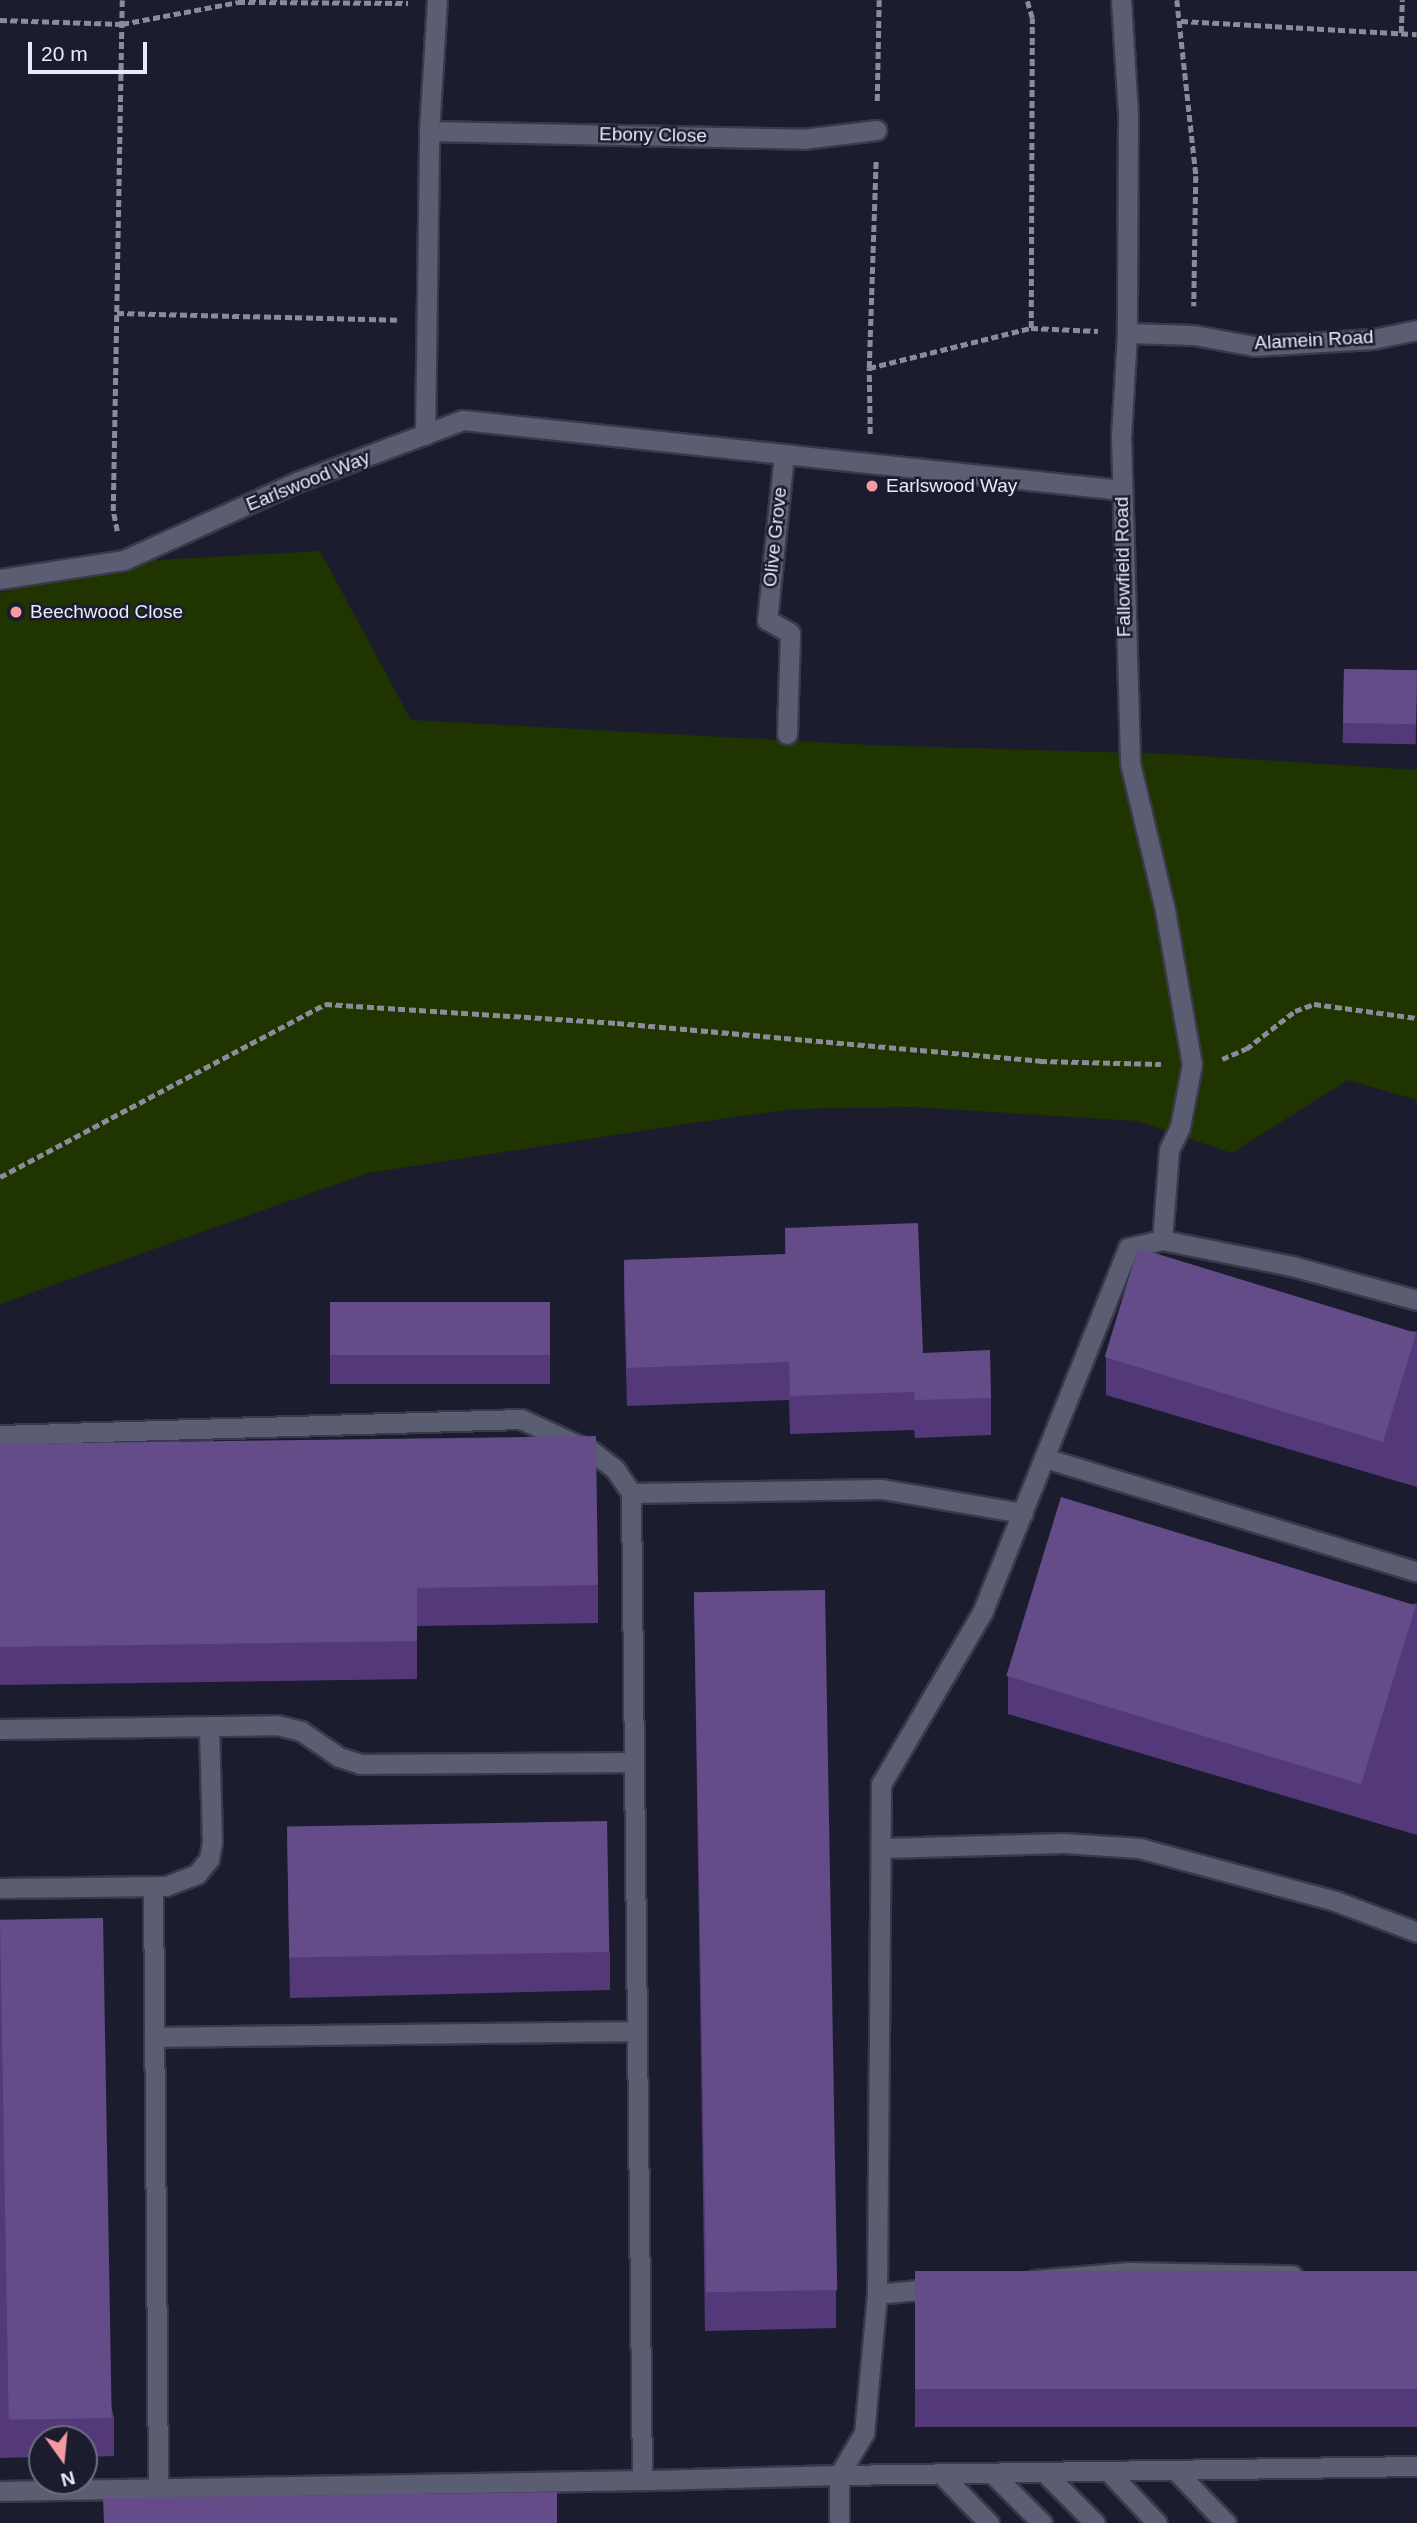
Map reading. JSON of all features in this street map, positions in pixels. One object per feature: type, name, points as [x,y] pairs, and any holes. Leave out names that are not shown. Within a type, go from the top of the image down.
[{"type":"street","name":"Fallowfield Road","points":[[1121,0],[1128,116],[1127,333],[1122,490],[1130,763],[1165,911],[1192,1064],[1180,1127],[1169,1150],[1162,1240]]},
{"type":"street","points":[[425,435],[429,320],[429,131],[437,2]]},
{"type":"street","name":"Ebony Close","points":[[429,131],[803,139],[876,130]]},
{"type":"street","name":"Alamein Road","points":[[1127,333],[1194,335],[1254,346],[1373,339],[1417,330]]},
{"type":"street","name":"Earlswood Way","points":[[0,579],[124,560],[297,482],[463,420],[1122,490]]},
{"type":"street","name":"Olive Grove","points":[[783,454],[767,620],[790,633],[787,734]]},
{"type":"street","points":[[839,2523],[839,2475],[864,2433],[877,2294],[881,1784],[983,1611],[1128,1248],[1162,1240],[1292,1266],[1417,1300]]},
{"type":"street","points":[[0,1435],[521,1419],[593,1452],[615,1469],[631,1493],[642,2480]]},
{"type":"street","points":[[1045,1458],[1417,1573]]},
{"type":"street","points":[[631,1493],[882,1489],[1023,1513]]},
{"type":"street","points":[[0,1729],[276,1725],[301,1731],[340,1757],[360,1765],[635,1762]]},
{"type":"street","points":[[0,1888],[153,1886],[184,1881],[209,1860],[209,1726]]},
{"type":"street","points":[[881,1848],[1064,1843],[1139,1848],[1335,1901],[1417,1932]]},
{"type":"street","points":[[153,1886],[158,2488]]},
{"type":"street","points":[[155,2037],[637,2031]]},
{"type":"street","points":[[1010,2282],[1129,2272],[1307,2275]]},
{"type":"street","points":[[877,2294],[957,2287]]},
{"type":"street","points":[[0,2491],[1417,2466]]},
{"type":"street","points":[[1175,2470],[1226,2523]]},
{"type":"street","points":[[1108,2471],[1157,2523]]},
{"type":"street","points":[[1044,2472],[1095,2523]]},
{"type":"street","points":[[992,2473],[1042,2523]]},
{"type":"street","points":[[941,2474],[989,2523]]},
{"type":"path","points":[[122,0],[113,511],[124,560]]},
{"type":"path","points":[[870,463],[869,368],[879,0]]},
{"type":"path","points":[[1027,0],[1032,18],[1031,328]]},
{"type":"path","points":[[1177,0],[1196,176],[1194,335]]},
{"type":"path","points":[[1401,33],[1402,0]]},
{"type":"path","points":[[0,20],[122,24],[238,2],[437,2]]},
{"type":"path","points":[[1181,21],[1417,34]]},
{"type":"path","points":[[117,313],[429,320]]},
{"type":"path","points":[[869,368],[1031,328],[1127,333]]},
{"type":"path","points":[[0,1177],[325,1004],[630,1024],[1040,1061],[1192,1064],[1222,1059],[1246,1049],[1295,1011],[1314,1004],[1417,1018]]},
{"type":"green space","points":[[320,551],[411,720],[870,745],[1168,754],[1417,770],[1417,1100],[1348,1080],[1232,1153],[1137,1121],[914,1107],[793,1109],[692,1123],[368,1173],[0,1304],[0,593],[143,561]]},
{"type":"building","points":[[1344,669],[1417,670],[1416,724],[1343,723]]},
{"type":"building","points":[[918,1223],[923,1353],[990,1350],[991,1398],[915,1400],[914,1392],[790,1396],[789,1362],[627,1368],[624,1260],[786,1254],[785,1228]]},
{"type":"building","points":[[1138,1248],[1416,1333],[1383,1442],[1105,1357]]},
{"type":"building","points":[[330,1302],[550,1302],[550,1355],[330,1355]]},
{"type":"building","points":[[596,1436],[598,1585],[417,1588],[417,1641],[0,1647],[0,1444]]},
{"type":"building","points":[[1061,1497],[1416,1605],[1361,1784],[1006,1676]]},
{"type":"building","points":[[825,1590],[837,2290],[706,2292],[694,1592]]},
{"type":"building","points":[[607,1821],[609,1952],[289,1958],[287,1827]]},
{"type":"building","points":[[103,1918],[112,2418],[9,2420],[0,1920]]},
{"type":"building","points":[[915,2271],[1417,2271],[1417,2389],[915,2389]]},
{"type":"building","points":[[557,2492],[557,2523],[104,2523],[103,2498]]},
{"type":"place","name":"Earlswood Way","points":[[872,486]]},
{"type":"place","name":"Beechwood Close","points":[[16,612]]}]
